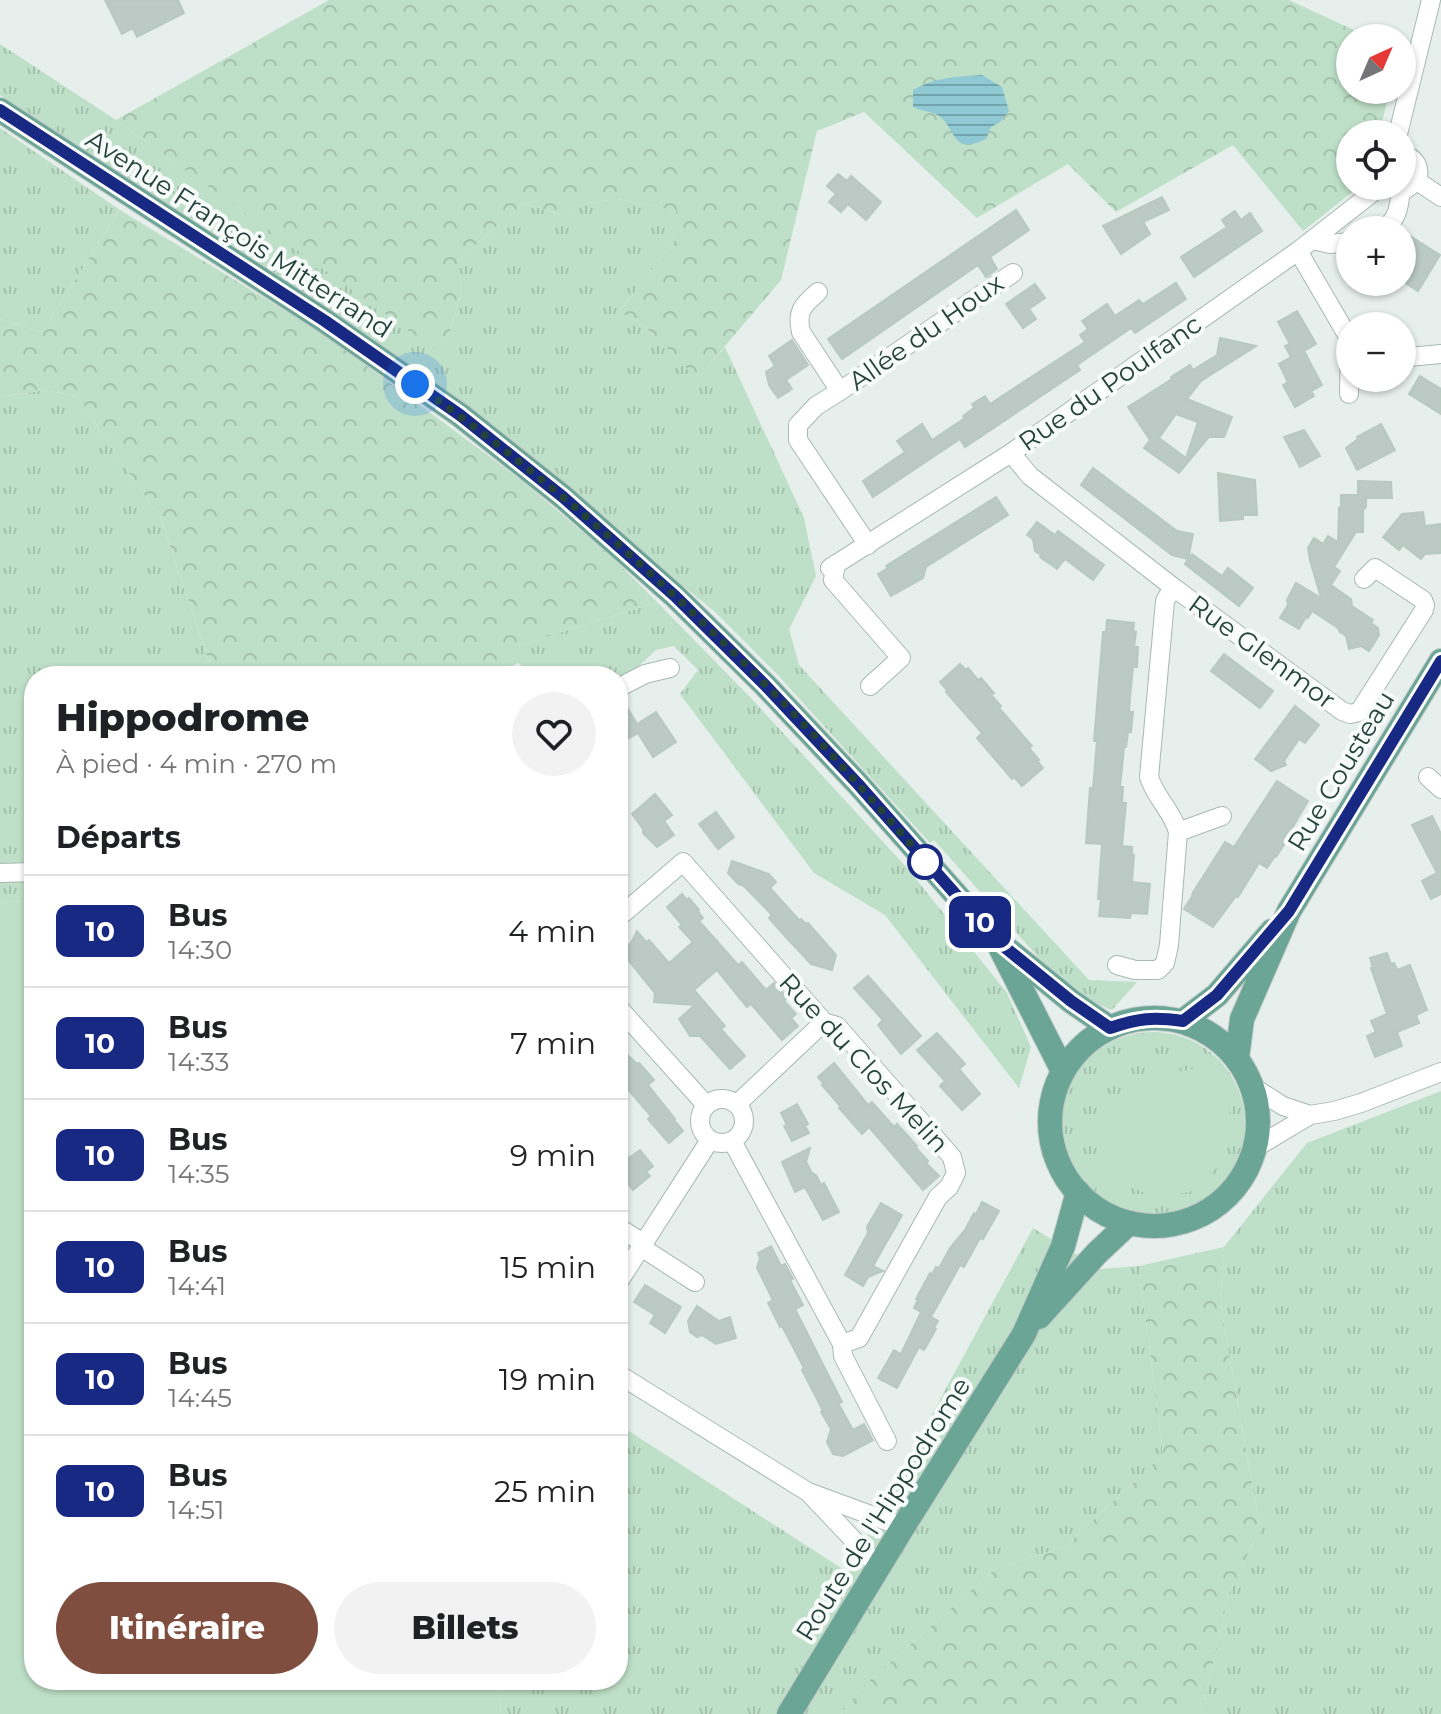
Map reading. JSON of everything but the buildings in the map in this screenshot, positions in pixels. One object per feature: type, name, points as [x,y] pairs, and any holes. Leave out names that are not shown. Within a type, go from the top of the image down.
[{"type":"main road","name":"Avenue François Mitterrand","points":[[0,110],[325,321],[460,415],[563,497],[675,596],[765,685],[858,784],[996,940],[1071,1001],[1110,1028]]},
{"type":"main road","name":"Rue Cousteau","points":[[1237,1058],[1242,1019],[1289,911],[1441,661]]},
{"type":"main road","name":"Rue Cousteau","points":[[1183,1021],[1217,995],[1289,911]]},
{"type":"main road","name":"Avenue François Mitterrand","points":[[996,940],[1063,1071]]},
{"type":"main road","points":[[1156,1017],[1183,1021],[1204,1030],[1237,1058],[1253,1087],[1258,1107],[1255,1148],[1242,1178],[1220,1203],[1192,1219],[1160,1226],[1129,1223],[1101,1211],[1078,1192],[1060,1165],[1051,1134],[1052,1101],[1063,1071],[1091,1039],[1132,1020],[1156,1017]]},
{"type":"main road","name":"Route de l'Hippodrome","points":[[789,1714],[1024,1334],[1063,1246],[1078,1192]]},
{"type":"main road","name":"Route de l'Hippodrome","points":[[1024,1334],[1097,1253],[1129,1223]]},
{"type":"street","points":[[1401,120],[1431,0]]},
{"type":"street","points":[[1416,190],[1441,197]]},
{"type":"street","name":"Rue du Poulfanc","points":[[870,686],[901,658],[833,580],[833,566],[1011,453],[1305,245],[1363,200]]},
{"type":"street","points":[[1336,243],[1305,245],[1337,312]]},
{"type":"street","name":"Allée du Houx","points":[[868,545],[798,440],[798,425],[816,406],[1013,273]]},
{"type":"street","name":"Allée du Houx","points":[[818,292],[802,307],[798,321],[801,332],[840,391]]},
{"type":"street","points":[[1416,356],[1441,354]]},
{"type":"street","name":"Rue Glenmor","points":[[1011,453],[1030,476],[1173,587],[1350,714],[1359,712],[1425,605],[1423,600],[1375,568],[1364,579]]},
{"type":"street","points":[[1117,965],[1135,970],[1158,970],[1165,963],[1169,945],[1178,832],[1174,819],[1149,777],[1165,601],[1173,587]]},
{"type":"street","points":[[628,683],[645,674],[670,668]]},
{"type":"street","points":[[1178,832],[1222,816]]},
{"type":"street","name":"Rue du Clos Melin","points":[[628,909],[683,862],[824,1022],[837,1026],[952,1157],[956,1173],[949,1187],[938,1197],[859,1338],[842,1344]]},
{"type":"street","points":[[0,873],[24,872]]},
{"type":"street","points":[[628,1018],[706,1105]]},
{"type":"street","points":[[737,1104],[824,1022]]},
{"type":"street","points":[[1255,1148],[1310,1115],[1361,1103],[1441,1072]]},
{"type":"street","points":[[1253,1087],[1283,1106],[1310,1115]]},
{"type":"street","points":[[722,1098],[737,1104],[742,1110],[743,1128],[732,1141],[717,1143],[705,1136],[700,1120],[706,1105],[722,1098]]},
{"type":"street","points":[[628,1267],[710,1140]]},
{"type":"street","points":[[732,1141],[842,1344],[843,1356],[887,1441]]},
{"type":"street","points":[[628,1234],[695,1282]]},
{"type":"street","points":[[628,1380],[808,1492],[903,1527]]},
{"type":"street","points":[[808,1492],[879,1567]]},
{"type":"green space","points":[[329,0],[1289,0],[1341,24],[1336,24],[1336,104],[1386,104],[1382,120],[1336,120],[1336,200],[1342,200],[1303,231],[1233,145],[1116,212],[1068,164],[977,218],[864,112],[817,131],[781,280],[697,379],[644,325],[619,312],[674,241],[678,211],[617,199],[587,203],[560,214],[523,203],[458,261],[462,289],[452,326],[440,353],[116,120]]},
{"type":"green space","points":[[0,44],[116,120],[440,352],[452,326],[462,289],[458,261],[523,203],[559,214],[587,203],[617,199],[679,211],[674,241],[619,312],[644,325],[697,378],[725,347],[804,518],[816,576],[789,629],[799,665],[1089,980],[1137,982],[1112,1010],[1069,992],[934,840],[930,843],[776,673],[715,612],[447,393],[375,341],[0,95]]},
{"type":"green space","points":[[0,128],[120,210],[42,332],[0,319]]},
{"type":"green space","points":[[120,210],[325,335],[521,480],[610,555],[657,602],[518,646],[518,663],[512,666],[211,666],[161,519],[77,396],[44,390],[0,397],[0,319],[42,332]]},
{"type":"green space","points":[[44,390],[77,396],[161,519],[211,666],[24,666],[24,901],[0,903],[0,397]]},
{"type":"green space","points":[[657,602],[751,698],[908,869],[1007,993],[1031,1047],[1019,1088],[885,915],[814,873],[680,694],[698,670],[674,646],[656,650],[628,676],[628,666],[522,666],[518,663],[518,646]]},
{"type":"green space","points":[[24,901],[24,1690],[501,1690],[500,1714],[0,1714],[0,903]]},
{"type":"green space","points":[[1153,1032],[1188,1039],[1218,1059],[1238,1089],[1245,1124],[1238,1159],[1218,1189],[1188,1209],[1153,1216],[1118,1209],[1088,1189],[1068,1159],[1061,1124],[1068,1089],[1088,1059],[1118,1039]]},
{"type":"green space","points":[[1191,1069],[1210,1071],[1230,1111],[1225,1158],[1197,1190],[1158,1198],[1106,1178],[1098,1150],[1109,1117],[1176,1072]]},
{"type":"green space","points":[[1441,1091],[1441,1714],[1201,1714],[1229,1593],[1260,1529],[1220,1303],[1224,1247],[1307,1143]]},
{"type":"green space","points":[[1033,1228],[1100,1269],[1139,1266],[1163,1455],[1064,1547],[995,1569],[861,1688],[841,1714],[500,1714],[501,1690],[628,1690],[628,1430],[849,1573]]},
{"type":"green space","points":[[1224,1247],[1220,1303],[1260,1529],[1229,1593],[1201,1714],[841,1714],[861,1688],[995,1569],[1064,1547],[1163,1455],[1139,1266]]},
{"type":"water","points":[[982,75],[1002,87],[1009,111],[991,127],[986,139],[967,145],[961,143],[939,116],[913,107],[913,90],[930,82]]},
{"type":"bus line","name":"10","points":[[0,110],[325,321],[460,415],[563,497],[675,596],[765,685],[858,784],[996,940],[1071,1001],[1110,1028],[1132,1020],[1156,1017],[1183,1021],[1217,995],[1289,911],[1441,661]]},
{"type":"route","points":[[415,384],[460,415],[563,497],[675,596],[765,685],[928,864],[925,862]]}]
